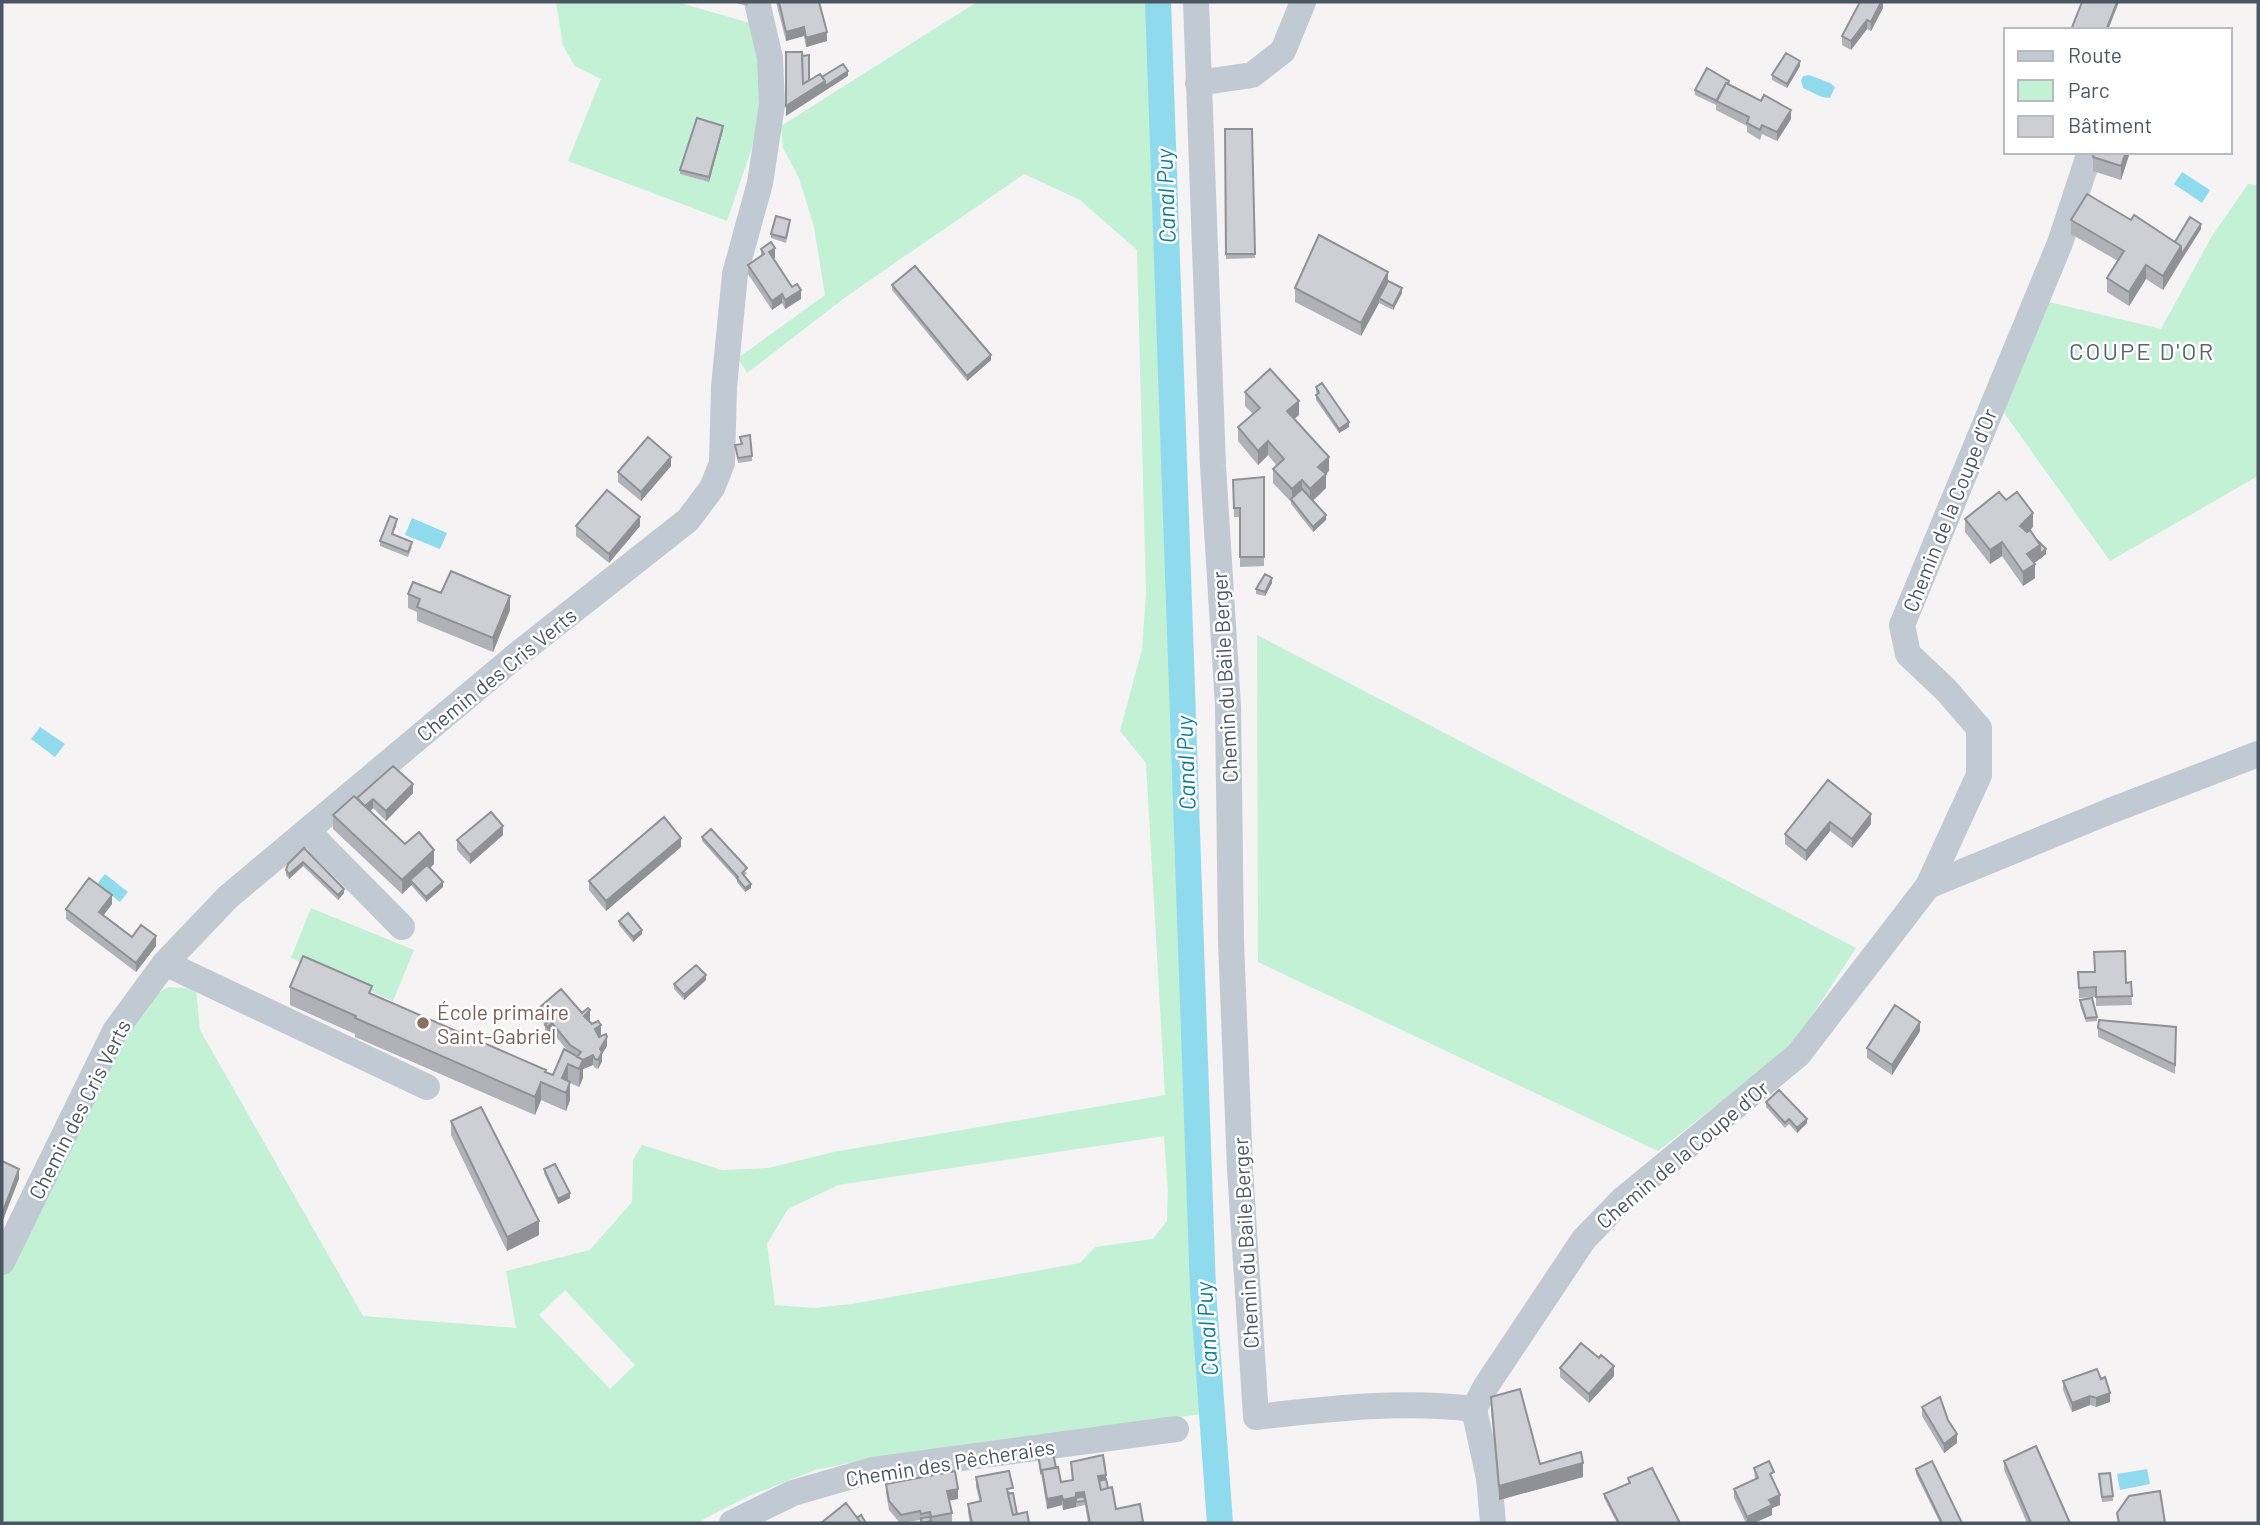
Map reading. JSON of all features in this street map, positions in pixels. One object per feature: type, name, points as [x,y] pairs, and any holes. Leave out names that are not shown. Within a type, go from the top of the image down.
[{"type":"street","name":"Chemin des Cris Verts","points":[[2,1262],[116,1031],[165,963],[228,897],[518,654],[688,520],[712,488],[722,463],[724,387],[735,274],[760,183],[772,104],[770,58],[757,2]]},
{"type":"street","name":"Chemin du Baile Berger","points":[[1196,2],[1213,466],[1228,706],[1231,941],[1240,1169],[1256,1417],[1339,1407],[1438,1405],[1474,1409]]},
{"type":"street","points":[[1198,83],[1252,75],[1283,51],[1303,2]]},
{"type":"street","name":"Chemin de la Coupe d'Or","points":[[1474,1409],[1486,1385],[1584,1239],[1622,1199],[1798,1055],[1928,886],[1979,775],[1979,728],[1946,690],[1908,654],[1902,625],[2060,243],[2089,154]]},
{"type":"street","points":[[1928,886],[2258,754]]},
{"type":"street","points":[[309,830],[402,927]]},
{"type":"street","points":[[165,963],[427,1087]]},
{"type":"street","points":[[1474,1409],[1489,1478],[1493,1523]]},
{"type":"street","name":"Chemin des Pêcheraies","points":[[732,1523],[793,1493],[873,1470],[1176,1429]]},
{"type":"green space","points":[[556,2],[677,2],[753,24],[761,90],[758,130],[727,221],[568,161],[601,79],[575,66],[563,46]]},
{"type":"green space","points":[[977,2],[1153,2],[1202,1414],[883,1456],[815,1470],[749,1496],[700,1523],[2,1523],[2,1278],[96,1082],[137,1007],[168,987],[196,989],[200,1030],[363,1316],[516,1328],[506,1271],[590,1250],[632,1202],[633,1160],[642,1145],[722,1170],[768,1168],[834,1152],[1165,1095],[1146,763],[1120,731],[1142,649],[1146,594],[1137,250],[1080,200],[1024,174],[847,296],[747,373],[738,358],[825,295],[814,227],[799,178],[783,148],[781,126]],"holes":[[[1164,1136],[1167,1221],[1153,1239],[1095,1247],[1080,1263],[852,1304],[814,1308],[775,1305],[767,1244],[788,1209],[838,1185]],[[565,1290],[635,1365],[610,1389],[539,1315]]]},
{"type":"green space","points":[[2248,184],[2258,185],[2258,476],[2110,561],[2002,410],[2049,302],[2161,329],[2212,236]]},
{"type":"green space","points":[[1257,635],[1856,948],[1792,1046],[1658,1151],[1258,962]]},
{"type":"green space","points":[[311,908],[414,950],[393,1001],[291,958]]},
{"type":"water","points":[[1809,75],[1835,87],[1830,98],[1803,88],[1803,76]]},
{"type":"water","points":[[2182,172],[2210,190],[2202,203],[2174,184]]},
{"type":"water","points":[[412,518],[447,533],[440,549],[405,535]]},
{"type":"water","points":[[40,727],[65,744],[55,757],[31,739]]},
{"type":"water","points":[[105,874],[128,892],[120,902],[97,884]]},
{"type":"water","points":[[2147,1469],[2150,1484],[2120,1490],[2117,1474]]},
{"type":"building","points":[[779,2],[819,2],[827,32],[806,38],[804,27],[786,32]]},
{"type":"building","points":[[1860,2],[1881,2],[1871,22],[1867,20],[1851,41],[1842,36]]},
{"type":"building","points":[[2082,2],[2117,2],[2107,28],[2072,28]]},
{"type":"building","points":[[786,52],[802,52],[803,84],[820,74],[825,81],[786,106]]},
{"type":"building","points":[[1786,53],[1800,61],[1787,84],[1772,75]]},
{"type":"building","points":[[809,55],[809,80],[803,84],[802,56]]},
{"type":"building","points":[[843,64],[848,71],[825,86],[822,77]]},
{"type":"building","points":[[1707,68],[1729,81],[1717,101],[1695,90]]},
{"type":"building","points":[[1726,83],[1761,101],[1764,95],[1791,110],[1777,132],[1762,125],[1760,130],[1747,123],[1749,117],[1716,101]]},
{"type":"building","points":[[697,118],[723,126],[709,177],[680,170]]},
{"type":"building","points":[[1225,129],[1252,129],[1255,254],[1226,254]]},
{"type":"building","points":[[2094,154],[2125,154],[2121,166],[2093,157]]},
{"type":"building","points":[[2087,194],[2131,220],[2134,215],[2181,246],[2163,276],[2146,265],[2129,292],[2107,278],[2124,251],[2071,220]]},
{"type":"building","points":[[776,216],[790,220],[786,238],[771,234]]},
{"type":"building","points":[[2190,217],[2201,224],[2181,255],[2181,246],[2175,242]]},
{"type":"building","points":[[1319,235],[1388,272],[1361,323],[1295,288]]},
{"type":"building","points":[[771,242],[775,248],[769,252],[792,287],[797,284],[801,290],[785,300],[782,294],[772,301],[748,265],[764,254],[761,249]]},
{"type":"building","points":[[915,266],[991,355],[967,376],[892,285]]},
{"type":"building","points":[[1388,281],[1402,288],[1393,306],[1379,298]]},
{"type":"building","points":[[1270,369],[1299,401],[1287,411],[1329,457],[1318,467],[1326,474],[1310,489],[1302,480],[1292,489],[1273,469],[1284,459],[1268,441],[1258,451],[1238,427],[1260,408],[1245,392]]},
{"type":"building","points":[[1322,383],[1349,422],[1339,429],[1316,395],[1319,393],[1316,387]]},
{"type":"building","points":[[750,435],[752,456],[738,458],[735,445],[742,444],[740,437]]},
{"type":"building","points":[[648,437],[671,457],[641,492],[618,472]]},
{"type":"building","points":[[1264,477],[1264,557],[1240,557],[1240,508],[1234,508],[1233,480]]},
{"type":"building","points":[[1302,489],[1326,515],[1313,527],[1291,499]]},
{"type":"building","points":[[607,490],[640,517],[609,554],[576,526]]},
{"type":"building","points":[[1999,492],[2006,500],[2017,492],[2033,513],[2020,526],[2027,532],[2030,530],[2040,545],[2027,554],[2035,564],[2023,572],[2002,542],[1990,550],[1965,519]]},
{"type":"building","points":[[390,516],[397,519],[392,534],[412,542],[408,552],[380,541]]},
{"type":"building","points":[[2037,540],[2046,549],[2040,554],[2040,545]]},
{"type":"building","points":[[451,571],[510,596],[493,638],[417,607],[420,599],[408,594],[413,582],[441,593]]},
{"type":"building","points":[[1265,574],[1272,578],[1265,592],[1256,589]]},
{"type":"building","points":[[393,766],[413,784],[386,811],[373,799],[365,806],[357,798]]},
{"type":"building","points":[[1828,780],[1871,814],[1852,839],[1830,822],[1806,851],[1785,834]]},
{"type":"building","points":[[354,796],[405,844],[419,832],[434,850],[402,880],[333,815]]},
{"type":"building","points":[[491,812],[503,826],[470,855],[457,840]]},
{"type":"building","points":[[664,817],[681,838],[606,901],[589,881]]},
{"type":"building","points":[[711,829],[747,868],[742,873],[751,884],[745,888],[702,837]]},
{"type":"building","points":[[304,848],[344,889],[338,895],[303,862],[289,874],[286,870],[288,864]]},
{"type":"building","points":[[427,865],[443,882],[426,897],[410,880]]},
{"type":"building","points":[[89,878],[112,895],[99,912],[132,937],[141,925],[156,936],[136,963],[66,909]]},
{"type":"building","points":[[628,913],[642,930],[633,937],[619,921]]},
{"type":"building","points":[[2125,951],[2126,983],[2131,982],[2132,996],[2096,997],[2096,987],[2079,988],[2078,972],[2095,972],[2094,952]]},
{"type":"building","points":[[303,956],[372,986],[369,993],[553,1075],[564,1049],[583,1060],[579,1069],[568,1064],[562,1078],[570,1082],[566,1093],[541,1082],[535,1097],[290,987]]},
{"type":"building","points":[[696,965],[706,975],[684,995],[674,984]]},
{"type":"building","points":[[561,989],[582,1013],[588,1008],[590,1010],[584,1016],[592,1024],[598,1021],[601,1025],[595,1029],[599,1037],[606,1034],[598,1060],[593,1055],[583,1060],[577,1057],[581,1052],[570,1045],[552,1023],[547,1027],[545,1025],[549,1021],[539,1008]]},
{"type":"building","points":[[2092,998],[2097,1017],[2086,1018],[2080,1000]]},
{"type":"building","points":[[1895,1005],[1920,1022],[1892,1065],[1867,1048]]},
{"type":"building","points":[[2099,1020],[2176,1027],[2175,1065],[2098,1028]]},
{"type":"building","points":[[1779,1090],[1807,1119],[1797,1128],[1789,1119],[1785,1123],[1766,1102]]},
{"type":"building","points":[[481,1107],[539,1221],[507,1237],[451,1121]]},
{"type":"building","points":[[2,1161],[19,1169],[3,1211],[2,1210]]},
{"type":"building","points":[[555,1164],[570,1193],[558,1199],[544,1169]]},
{"type":"building","points":[[1581,1343],[1614,1366],[1589,1394],[1560,1368]]},
{"type":"building","points":[[2097,1369],[2101,1379],[2105,1377],[2110,1393],[2096,1398],[2090,1396],[2072,1403],[2063,1381]]},
{"type":"building","points":[[1520,1389],[1540,1464],[1581,1452],[1583,1463],[1499,1486],[1491,1397]]},
{"type":"building","points":[[1940,1397],[1948,1420],[1957,1434],[1944,1444],[1922,1407]]},
{"type":"building","points":[[2036,1446],[2070,1523],[2031,1523],[2004,1461]]},
{"type":"building","points":[[1053,1453],[1056,1468],[1041,1472],[1038,1455]]},
{"type":"building","points":[[1103,1455],[1106,1475],[1098,1476],[1101,1490],[1112,1487],[1116,1509],[1140,1504],[1143,1522],[1090,1523],[1084,1492],[1063,1500],[1062,1496],[1047,1499],[1042,1470],[1058,1467],[1061,1482],[1073,1480],[1071,1462]]},
{"type":"building","points":[[1769,1461],[1774,1472],[1770,1474],[1780,1495],[1769,1500],[1772,1505],[1747,1517],[1734,1489],[1758,1478],[1754,1468]]},
{"type":"building","points":[[1932,1461],[1962,1523],[1942,1523],[1916,1469]]},
{"type":"building","points":[[1652,1468],[1680,1523],[1619,1523],[1604,1494],[1630,1483],[1628,1478]]},
{"type":"building","points":[[955,1471],[958,1489],[947,1491],[952,1513],[931,1517],[930,1512],[921,1514],[920,1511],[901,1515],[889,1501],[886,1484]]},
{"type":"building","points":[[1009,1471],[1013,1488],[1007,1489],[1013,1515],[1027,1512],[1029,1523],[972,1523],[968,1504],[981,1501],[976,1477]]},
{"type":"building","points":[[2110,1473],[2113,1496],[2102,1497],[2099,1474]]},
{"type":"building","points":[[1106,1479],[1108,1488],[1101,1490],[1099,1481]]},
{"type":"building","points":[[2160,1491],[2165,1523],[2119,1523],[2117,1513],[2129,1496]]},
{"type":"building","points":[[1013,1493],[1017,1514],[1013,1515],[1008,1494]]},
{"type":"building","points":[[1084,1496],[1085,1501],[1076,1502],[1076,1498]]},
{"type":"building","points":[[846,1503],[861,1523],[821,1523]]},
{"type":"building","points":[[861,1515],[866,1523],[861,1523],[857,1518]]},
{"type":"building","points":[[930,1517],[931,1521],[922,1523],[921,1518]]},
{"type":"waterway","name":"Canal Puy","points":[[1158,2],[1203,1290],[1220,1523]]},
{"type":"place","name":"École primaire Saint-Gabriel","points":[[423,1023]]},
{"type":"district","name":"COUPE D'OR","points":[[2142,350]]}]
